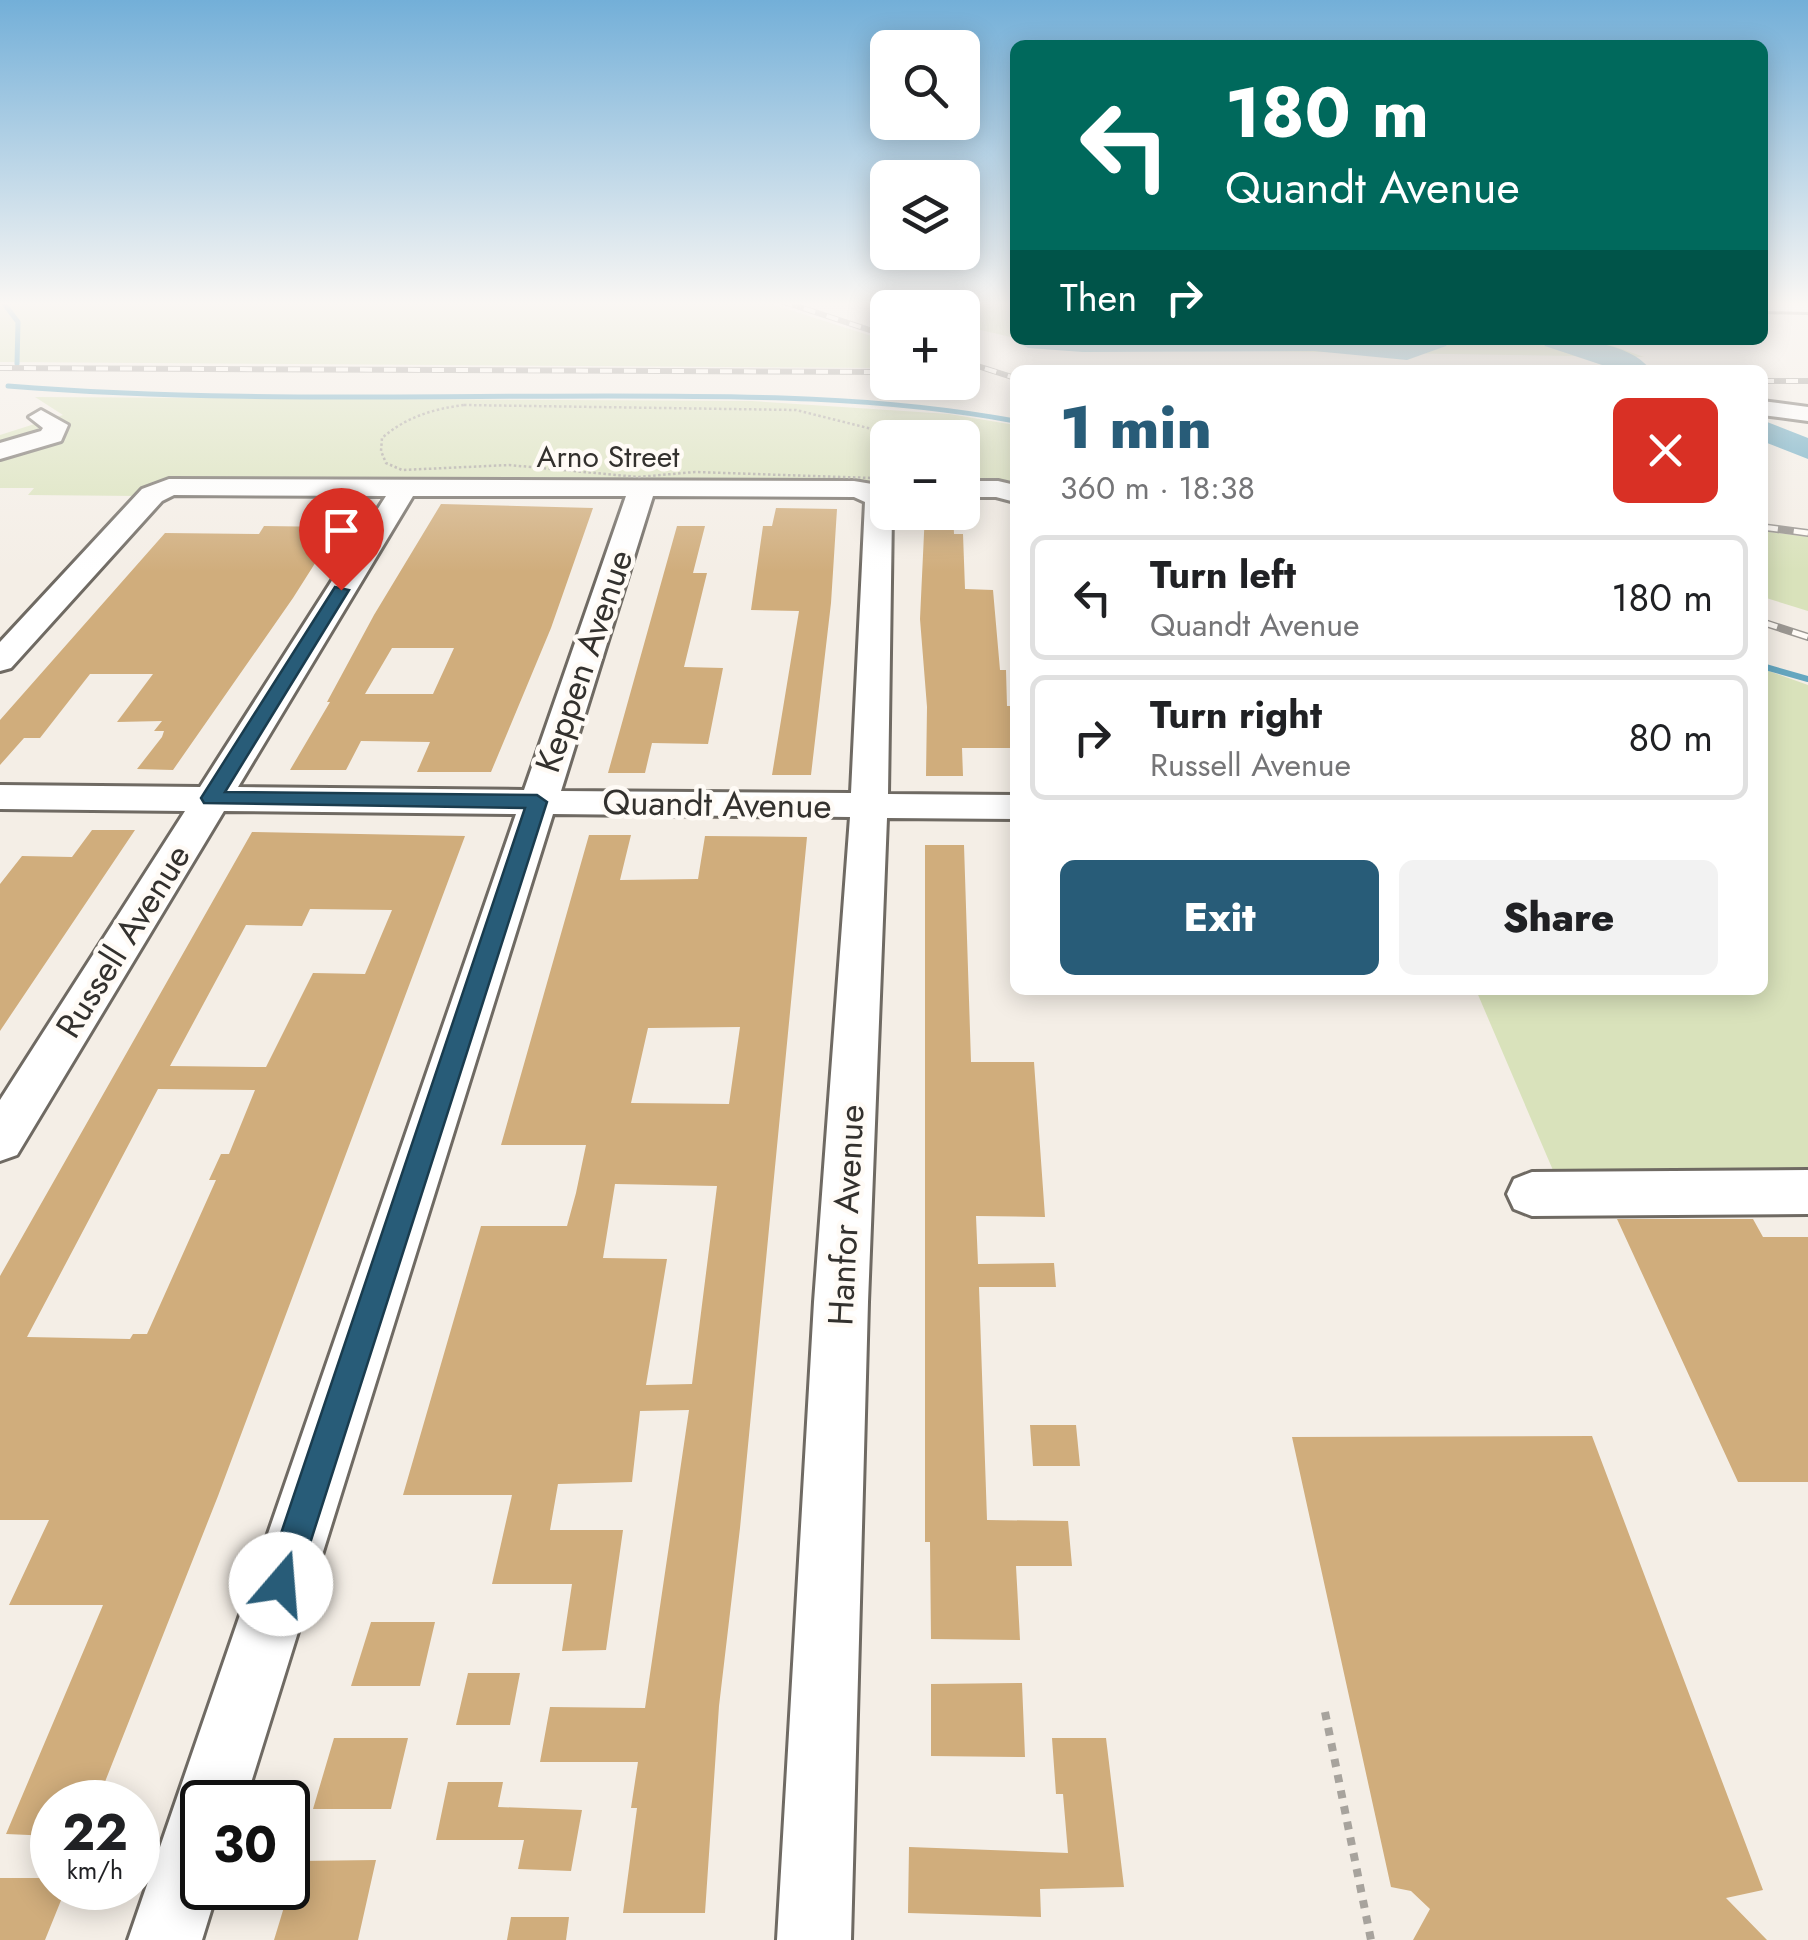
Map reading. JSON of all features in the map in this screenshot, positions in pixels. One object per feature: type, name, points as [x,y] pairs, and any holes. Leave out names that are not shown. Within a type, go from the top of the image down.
[{"type":"street","points":[[1768,409],[1808,414]]},
{"type":"street","points":[[0,430],[47,415],[56,425],[52,436],[0,452]]},
{"type":"street","name":"Arno Street","points":[[0,661],[152,494],[163,489],[642,488],[870,482]]},
{"type":"street","name":"Russell Avenue","points":[[0,1140],[405,487]]},
{"type":"street","name":"Keppen Avenue","points":[[217,1780],[642,488]]},
{"type":"street","points":[[980,491],[1010,494]]},
{"type":"street","name":"Hanfor Avenue","points":[[814,1940],[841,1302],[869,806],[878,530]]},
{"type":"street","name":"Quandt Avenue","points":[[0,797],[1010,807]]},
{"type":"street","points":[[1532,1194],[1808,1192]]},
{"type":"street","points":[[165,1940],[180,1893]]},
{"type":"path","points":[[876,482],[882,436],[868,428],[796,410],[660,405],[437,408],[394,427],[382,438],[381,451],[386,464],[402,470],[509,465],[638,477],[695,472],[873,478],[887,468],[876,482]]},
{"type":"path","points":[[1325,1712],[1371,1940]]},
{"type":"green space","points":[[35,397],[752,401],[949,414],[1010,424],[1010,486],[980,486],[980,420],[870,420],[870,485],[185,480],[140,496],[28,495],[34,488],[0,488],[0,435],[63,415]]},
{"type":"green space","points":[[1768,532],[1808,537],[1808,611],[1768,599]]},
{"type":"green space","points":[[1768,671],[1808,685],[1808,1177],[1555,1175],[1478,995],[1768,995]]},
{"type":"building","points":[[441,504],[593,508],[551,628],[491,772],[417,772],[430,742],[361,741],[346,770],[290,770],[374,615]],"holes":[[[392,648],[454,648],[433,694],[365,694]]]},
{"type":"building","points":[[776,508],[837,509],[831,603],[811,775],[772,775],[799,611],[751,610],[763,526],[772,526]]},
{"type":"building","points":[[264,526],[338,527],[173,770],[137,769],[162,737],[164,731],[154,731],[162,721],[117,722],[153,674],[90,674],[40,738],[24,738],[0,765],[0,720],[165,533],[259,534]]},
{"type":"building","points":[[677,526],[705,526],[693,573],[707,573],[684,667],[723,668],[708,744],[652,743],[645,773],[608,773]]},
{"type":"building","points":[[924,530],[954,530],[954,534],[963,534],[965,589],[993,590],[1000,670],[1006,670],[1010,706],[1010,748],[962,748],[963,776],[926,776],[927,707],[920,619]]},
{"type":"building","points":[[92,830],[135,830],[0,1031],[0,884],[22,856],[72,857]]},
{"type":"building","points":[[252,832],[465,836],[218,1496],[106,1780],[30,1780],[30,1835],[6,1834],[103,1605],[9,1605],[49,1520],[0,1520],[0,1276]],"holes":[[[310,909],[392,910],[365,974],[313,973],[266,1067],[170,1066],[246,925],[302,926]],[[158,1089],[255,1090],[229,1154],[221,1154],[209,1180],[216,1180],[147,1334],[133,1334],[130,1339],[27,1337]]]},
{"type":"building","points":[[589,835],[631,835],[620,880],[698,879],[705,836],[807,837],[719,1706],[705,1913],[623,1913],[637,1808],[631,1808],[638,1762],[540,1762],[550,1707],[645,1708],[689,1410],[640,1411],[632,1482],[558,1484],[550,1530],[623,1530],[606,1650],[562,1651],[572,1584],[492,1584],[512,1495],[403,1495],[481,1226],[567,1226],[586,1145],[501,1145]],"holes":[[[740,1027],[729,1104],[631,1103],[648,1028]],[[615,1184],[717,1186],[692,1384],[646,1385],[667,1259],[603,1258]]]},
{"type":"building","points":[[925,845],[964,845],[971,1062],[1034,1062],[1045,1217],[976,1216],[978,1264],[1054,1263],[1056,1287],[979,1287],[987,1520],[1068,1521],[1072,1566],[1016,1566],[1020,1640],[931,1639],[930,1542],[925,1542]]},
{"type":"building","points":[[1617,1219],[1753,1219],[1763,1237],[1808,1237],[1808,1482],[1738,1482]]},
{"type":"building","points":[[1030,1425],[1076,1425],[1080,1466],[1033,1466]]},
{"type":"building","points":[[1592,1436],[1763,1890],[1726,1898],[1767,1940],[1413,1940],[1430,1909],[1411,1891],[1391,1887],[1292,1437]]},
{"type":"building","points":[[371,1622],[435,1622],[420,1686],[351,1686]]},
{"type":"building","points":[[468,1673],[520,1673],[510,1725],[456,1725]]},
{"type":"building","points":[[1022,1683],[1025,1757],[931,1756],[931,1684]]},
{"type":"building","points":[[334,1738],[408,1738],[391,1809],[313,1809]]},
{"type":"building","points":[[1052,1738],[1106,1738],[1124,1887],[1040,1889],[1041,1917],[908,1913],[909,1847],[1068,1853],[1063,1794],[1056,1794]]},
{"type":"building","points":[[448,1782],[503,1782],[498,1807],[582,1810],[571,1871],[518,1869],[524,1840],[436,1840]]},
{"type":"building","points":[[376,1860],[358,1940],[274,1940],[283,1910],[310,1910],[310,1861]]},
{"type":"building","points":[[0,1878],[30,1878],[30,1910],[57,1910],[45,1940],[0,1940]]},
{"type":"building","points":[[511,1917],[569,1917],[566,1940],[507,1940]]},
{"type":"waterway","points":[[99,392],[233,396],[761,397],[863,402],[1010,420]]},
{"type":"waterway","points":[[1768,432],[1808,450]]},
{"type":"waterway","points":[[1768,668],[1808,679]]},
{"type":"railway","points":[[1768,528],[1808,533]]},
{"type":"railway","points":[[1768,624],[1808,637]]},
{"type":"route","points":[[281,1584],[537,802],[211,798],[341,590]]}]
